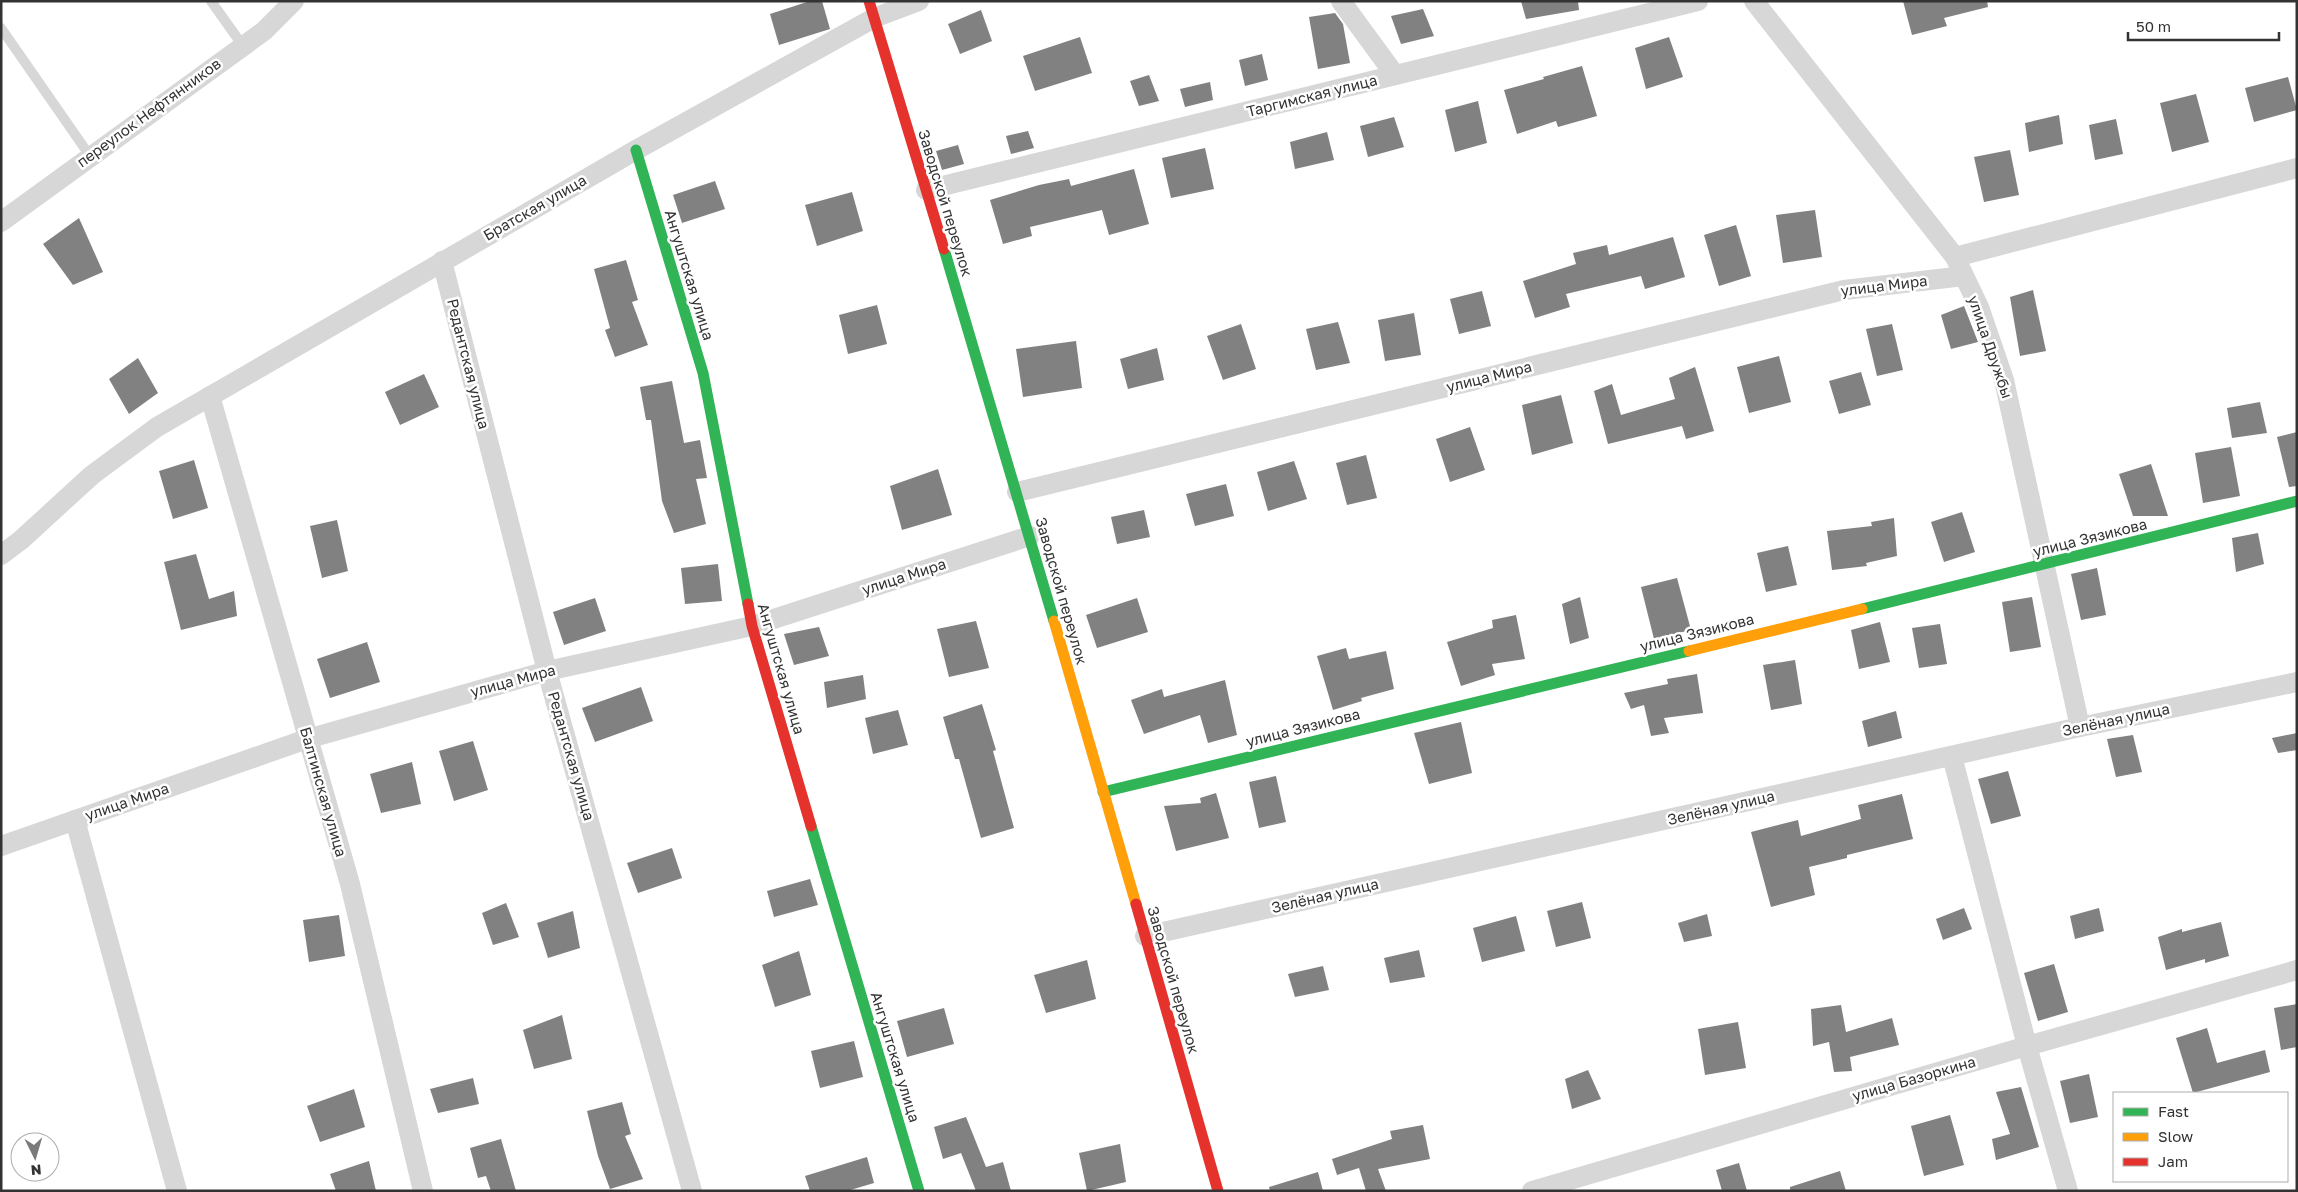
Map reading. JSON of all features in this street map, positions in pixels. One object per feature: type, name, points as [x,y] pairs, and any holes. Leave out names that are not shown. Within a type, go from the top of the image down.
[{"type":"street","name":"переулок Нефтянников","points":[[1,222],[243,46],[264,30],[294,1]]},
{"type":"street","name":"Братская улица","points":[[1,556],[22,540],[92,475],[157,427],[636,150],[872,10],[919,1]]},
{"type":"street","points":[[1341,1],[1395,76]]},
{"type":"street","name":"Таргимская улица","points":[[926,190],[1698,1]]},
{"type":"street","name":"улица Дружбы","points":[[1754,1],[1955,257],[1980,307],[2004,380],[2080,728]]},
{"type":"street","name":"Заводской переулок","points":[[872,10],[1030,536],[1218,1191]]},
{"type":"street","name":"Ангуштская улица","points":[[636,150],[703,373],[752,626],[919,1191]]},
{"type":"street","points":[[1955,257],[2297,168]]},
{"type":"street","name":"Редантская улица","points":[[442,261],[547,671],[692,1191]]},
{"type":"street","name":"улица Мира","points":[[1017,492],[1844,290],[1964,276]]},
{"type":"street","name":"Балтинская улица","points":[[210,396],[350,884],[423,1191]]},
{"type":"street","name":"улица Зязикова","points":[[1103,792],[2044,565],[2297,501]]},
{"type":"street","name":"улица Мира","points":[[1,846],[307,739],[547,671],[752,626],[1030,536]]},
{"type":"street","name":"Зелёная улица","points":[[1145,936],[1952,756],[2297,682]]},
{"type":"street","points":[[1952,756],[2027,1046],[2068,1191]]},
{"type":"street","points":[[75,820],[177,1191]]},
{"type":"street","name":"улица Базоркина","points":[[1532,1191],[2027,1046],[2297,970]]},
{"type":"lane","points":[[211,1],[243,46]]},
{"type":"lane","points":[[1,28],[90,156]]},
{"type":"building","points":[[810,1],[822,1],[830,29],[779,45],[770,14]]},
{"type":"building","points":[[1521,1],[1578,1],[1579,10],[1526,19]]},
{"type":"building","points":[[1903,1],[1987,1],[1988,7],[1944,18],[1947,26],[1912,35]]},
{"type":"building","points":[[1423,9],[1434,36],[1401,44],[1391,16]]},
{"type":"building","points":[[981,10],[992,41],[960,54],[948,24]]},
{"type":"building","points":[[1335,13],[1343,24],[1350,63],[1318,69],[1309,17]]},
{"type":"building","points":[[1080,37],[1092,73],[1035,91],[1023,56]]},
{"type":"building","points":[[1669,37],[1683,77],[1646,89],[1635,48]]},
{"type":"building","points":[[1262,54],[1268,80],[1245,86],[1239,60]]},
{"type":"building","points":[[1582,66],[1597,116],[1558,127],[1556,121],[1517,134],[1504,90]]},
{"type":"building","points":[[1149,75],[1159,101],[1139,106],[1130,81]]},
{"type":"building","points":[[2288,77],[2297,110],[2254,122],[2245,88]]},
{"type":"building","points":[[1210,82],[1213,100],[1185,107],[1180,89]]},
{"type":"building","points":[[2196,94],[2209,142],[2172,152],[2160,103]]},
{"type":"building","points":[[1478,101],[1487,143],[1455,152],[1445,110]]},
{"type":"building","points":[[2059,115],[2063,144],[2029,152],[2025,123]]},
{"type":"building","points":[[1394,117],[1404,147],[1368,157],[1360,126]]},
{"type":"building","points":[[2116,119],[2123,154],[2095,160],[2089,125]]},
{"type":"building","points":[[1028,131],[1034,148],[1011,154],[1006,136]]},
{"type":"building","points":[[1327,132],[1334,160],[1295,169],[1290,142]]},
{"type":"building","points":[[958,145],[964,164],[942,170],[936,151]]},
{"type":"building","points":[[1205,148],[1214,189],[1171,198],[1162,158]]},
{"type":"building","points":[[2010,150],[2019,195],[1984,202],[1974,157]]},
{"type":"building","points":[[1134,169],[1149,224],[1109,235],[1102,210],[1030,227],[1032,236],[1003,244],[990,200],[1039,185],[1069,179],[1071,186]]},
{"type":"building","points":[[715,181],[725,209],[682,223],[673,195]]},
{"type":"building","points":[[852,192],[863,231],[817,246],[805,205]]},
{"type":"building","points":[[1815,210],[1822,257],[1783,263],[1776,215]]},
{"type":"building","points":[[79,218],[103,272],[73,285],[43,244]]},
{"type":"building","points":[[1736,225],[1751,276],[1719,286],[1704,235]]},
{"type":"building","points":[[1673,237],[1685,277],[1645,289],[1641,276],[1566,294],[1570,307],[1535,318],[1523,281],[1576,264],[1573,253],[1607,245],[1609,255]]},
{"type":"building","points":[[626,260],[638,300],[632,302],[648,345],[615,357],[605,330],[610,328],[594,269]]},
{"type":"building","points":[[2033,290],[2046,351],[2020,356],[2010,297]]},
{"type":"building","points":[[1482,291],[1491,326],[1459,334],[1450,299]]},
{"type":"building","points":[[877,305],[887,344],[848,354],[839,315]]},
{"type":"building","points":[[1964,306],[1978,342],[1951,349],[1941,315]]},
{"type":"building","points":[[1414,313],[1421,355],[1385,361],[1378,320]]},
{"type":"building","points":[[1338,322],[1350,363],[1316,370],[1306,329]]},
{"type":"building","points":[[1241,324],[1256,369],[1223,380],[1207,336]]},
{"type":"building","points":[[1892,324],[1903,370],[1877,376],[1866,329]]},
{"type":"building","points":[[1076,341],[1082,388],[1023,397],[1016,349]]},
{"type":"building","points":[[1157,348],[1164,380],[1128,389],[1120,359]]},
{"type":"building","points":[[1779,356],[1791,402],[1749,413],[1737,367]]},
{"type":"building","points":[[138,358],[158,393],[129,414],[109,379]]},
{"type":"building","points":[[1695,367],[1714,431],[1686,439],[1682,426],[1608,444],[1594,391],[1612,384],[1621,415],[1675,399],[1669,378]]},
{"type":"building","points":[[1861,372],[1871,405],[1839,414],[1829,381]]},
{"type":"building","points":[[424,374],[439,407],[400,425],[385,392]]},
{"type":"building","points":[[672,381],[684,443],[700,440],[707,478],[696,479],[706,524],[674,533],[662,501],[651,420],[646,420],[640,387]]},
{"type":"building","points":[[1561,395],[1573,443],[1532,455],[1522,405]]},
{"type":"building","points":[[2260,402],[2267,433],[2232,438],[2227,408]]},
{"type":"building","points":[[1470,427],[1485,470],[1450,482],[1436,439]]},
{"type":"building","points":[[2297,432],[2297,486],[2289,487],[2277,437]]},
{"type":"building","points":[[2231,447],[2240,496],[2203,503],[2195,453]]},
{"type":"building","points":[[1366,455],[1377,498],[1347,505],[1336,463]]},
{"type":"building","points":[[194,460],[208,508],[173,519],[159,471]]},
{"type":"building","points":[[1294,461],[1307,499],[1268,511],[1257,472]]},
{"type":"building","points":[[2151,464],[2168,516],[2133,516],[2119,474]]},
{"type":"building","points":[[938,469],[952,515],[902,530],[890,486]]},
{"type":"building","points":[[1226,484],[1234,516],[1195,526],[1186,494]]},
{"type":"building","points":[[1144,510],[1150,537],[1117,544],[1111,517]]},
{"type":"building","points":[[1962,512],[1975,552],[1944,562],[1931,522]]},
{"type":"building","points":[[1894,518],[1897,556],[1866,563],[1867,566],[1832,570],[1827,531],[1872,526],[1871,522]]},
{"type":"building","points":[[337,520],[348,571],[322,578],[310,526]]},
{"type":"building","points":[[2258,533],[2264,564],[2236,572],[2232,538]]},
{"type":"building","points":[[1788,546],[1797,585],[1766,592],[1757,553]]},
{"type":"building","points":[[196,554],[209,599],[234,591],[237,616],[181,630],[164,562]]},
{"type":"building","points":[[718,564],[722,601],[685,604],[681,568]]},
{"type":"building","points":[[2097,568],[2106,615],[2081,620],[2071,574]]},
{"type":"building","points":[[1677,578],[1691,630],[1654,639],[1641,587]]},
{"type":"building","points":[[1580,597],[1589,638],[1570,644],[1562,604]]},
{"type":"building","points":[[2032,597],[2041,647],[2010,652],[2002,602]]},
{"type":"building","points":[[595,598],[606,631],[564,645],[553,612]]},
{"type":"building","points":[[1137,598],[1148,632],[1097,648],[1086,615]]},
{"type":"building","points":[[1516,615],[1525,659],[1492,664],[1495,675],[1461,686],[1447,642],[1493,628],[1492,620]]},
{"type":"building","points":[[976,621],[989,668],[949,677],[937,629]]},
{"type":"building","points":[[1880,622],[1890,662],[1859,669],[1851,630]]},
{"type":"building","points":[[1940,624],[1947,664],[1919,668],[1912,628]]},
{"type":"building","points":[[819,627],[829,656],[794,665],[784,634]]},
{"type":"building","points":[[367,642],[380,682],[330,698],[317,659]]},
{"type":"building","points":[[1346,648],[1349,659],[1386,651],[1394,689],[1361,698],[1362,701],[1333,710],[1317,656]]},
{"type":"building","points":[[1795,660],[1802,704],[1771,710],[1763,665]]},
{"type":"building","points":[[1697,674],[1703,713],[1664,718],[1669,733],[1651,736],[1644,705],[1631,709],[1624,693],[1668,684],[1667,679]]},
{"type":"building","points":[[863,675],[866,699],[827,708],[824,682]]},
{"type":"building","points":[[1225,680],[1237,735],[1208,743],[1200,715],[1144,734],[1131,700],[1162,689],[1164,697]]},
{"type":"building","points":[[641,687],[653,721],[595,742],[582,708]]},
{"type":"building","points":[[982,704],[996,750],[993,751],[1014,828],[981,838],[959,759],[955,759],[943,717]]},
{"type":"building","points":[[898,710],[908,745],[873,754],[865,718]]},
{"type":"building","points":[[1896,711],[1902,738],[1868,747],[1862,721]]},
{"type":"building","points":[[1461,722],[1472,773],[1429,784],[1414,733]]},
{"type":"building","points":[[2297,733],[2297,750],[2278,753],[2272,738]]},
{"type":"building","points":[[2133,735],[2142,772],[2116,777],[2107,739]]},
{"type":"building","points":[[473,741],[488,790],[454,801],[439,751]]},
{"type":"building","points":[[412,762],[421,804],[381,813],[370,774]]},
{"type":"building","points":[[2008,771],[2021,816],[1991,824],[1978,779]]},
{"type":"building","points":[[1276,776],[1286,822],[1259,828],[1249,782]]},
{"type":"building","points":[[1216,793],[1229,838],[1176,851],[1164,806],[1201,803],[1200,798]]},
{"type":"building","points":[[1902,794],[1913,839],[1847,855],[1847,858],[1809,867],[1815,895],[1771,907],[1751,832],[1798,820],[1801,836],[1861,819],[1858,805]]},
{"type":"building","points":[[672,848],[682,878],[638,893],[627,863]]},
{"type":"building","points":[[810,879],[818,905],[774,917],[767,891]]},
{"type":"building","points":[[1582,902],[1591,938],[1556,947],[1547,911]]},
{"type":"building","points":[[506,903],[519,937],[493,945],[482,913]]},
{"type":"building","points":[[1964,908],[1972,929],[1943,940],[1936,919]]},
{"type":"building","points":[[2099,908],[2104,931],[2075,939],[2070,916]]},
{"type":"building","points":[[573,911],[580,948],[548,958],[537,923]]},
{"type":"building","points":[[1707,914],[1712,936],[1684,942],[1678,923]]},
{"type":"building","points":[[339,915],[345,956],[309,962],[303,920]]},
{"type":"building","points":[[1516,916],[1525,951],[1482,962],[1473,928]]},
{"type":"building","points":[[2221,922],[2229,956],[2205,963],[2205,959],[2166,970],[2158,937],[2182,929],[2182,932]]},
{"type":"building","points":[[1419,950],[1425,977],[1390,983],[1384,958]]},
{"type":"building","points":[[799,951],[811,995],[775,1007],[762,965]]},
{"type":"building","points":[[1087,960],[1096,999],[1046,1013],[1034,975]]},
{"type":"building","points":[[2054,964],[2068,1012],[2038,1021],[2024,973]]},
{"type":"building","points":[[1323,966],[1329,990],[1295,997],[1288,974]]},
{"type":"building","points":[[2297,1004],[2297,1047],[2281,1050],[2274,1008]]},
{"type":"building","points":[[1841,1005],[1846,1032],[1892,1018],[1899,1045],[1850,1057],[1852,1071],[1834,1072],[1829,1042],[1813,1046],[1811,1009]]},
{"type":"building","points":[[944,1008],[954,1044],[907,1057],[897,1021]]},
{"type":"building","points":[[562,1015],[572,1059],[534,1069],[523,1030]]},
{"type":"building","points":[[1738,1022],[1746,1068],[1705,1075],[1698,1029]]},
{"type":"building","points":[[2207,1028],[2217,1063],[2265,1050],[2270,1072],[2193,1092],[2176,1038]]},
{"type":"building","points":[[854,1041],[863,1077],[820,1088],[811,1051]]},
{"type":"building","points":[[1588,1070],[1601,1099],[1572,1109],[1565,1079]]},
{"type":"building","points":[[2089,1074],[2098,1117],[2070,1123],[2060,1081]]},
{"type":"building","points":[[473,1078],[479,1104],[438,1113],[430,1089]]},
{"type":"building","points":[[2021,1087],[2039,1147],[1996,1160],[1992,1139],[2010,1134],[1996,1092]]},
{"type":"building","points":[[354,1089],[365,1127],[320,1142],[307,1106]]},
{"type":"building","points":[[622,1102],[631,1134],[625,1136],[643,1179],[610,1189],[598,1156],[587,1111]]},
{"type":"building","points":[[1950,1115],[1964,1165],[1924,1176],[1911,1126]]},
{"type":"building","points":[[966,1117],[986,1167],[1003,1162],[1011,1191],[976,1191],[961,1153],[943,1159],[934,1127]]},
{"type":"building","points":[[1423,1125],[1430,1159],[1378,1169],[1386,1191],[1366,1191],[1359,1168],[1337,1175],[1332,1159],[1392,1139],[1390,1131]]},
{"type":"building","points":[[501,1139],[516,1191],[491,1191],[486,1176],[478,1178],[470,1148]]},
{"type":"building","points":[[1120,1144],[1126,1182],[1087,1191],[1079,1153]]},
{"type":"building","points":[[867,1157],[874,1183],[847,1191],[810,1191],[805,1176]]},
{"type":"building","points":[[369,1161],[376,1191],[336,1191],[330,1174]]},
{"type":"building","points":[[1739,1163],[1747,1191],[1722,1191],[1716,1170]]},
{"type":"building","points":[[1840,1171],[1846,1191],[1790,1191],[1790,1187]]},
{"type":"building","points":[[1318,1172],[1323,1191],[1270,1191],[1269,1187]]},
{"type":"traffic: fast","points":[[636,150],[703,373],[748,604]]},
{"type":"traffic: fast","points":[[944,249],[1054,621]]},
{"type":"traffic: fast","points":[[1862,609],[2297,501]]},
{"type":"traffic: fast","points":[[1103,792],[1689,651]]},
{"type":"traffic: fast","points":[[811,826],[919,1191]]},
{"type":"traffic: slow","points":[[1689,651],[1862,609]]},
{"type":"traffic: slow","points":[[1054,621],[1136,904]]},
{"type":"traffic: jam","points":[[869,1],[944,249]]},
{"type":"traffic: jam","points":[[748,604],[752,626],[811,826]]},
{"type":"traffic: jam","points":[[1136,904],[1218,1191]]}]
